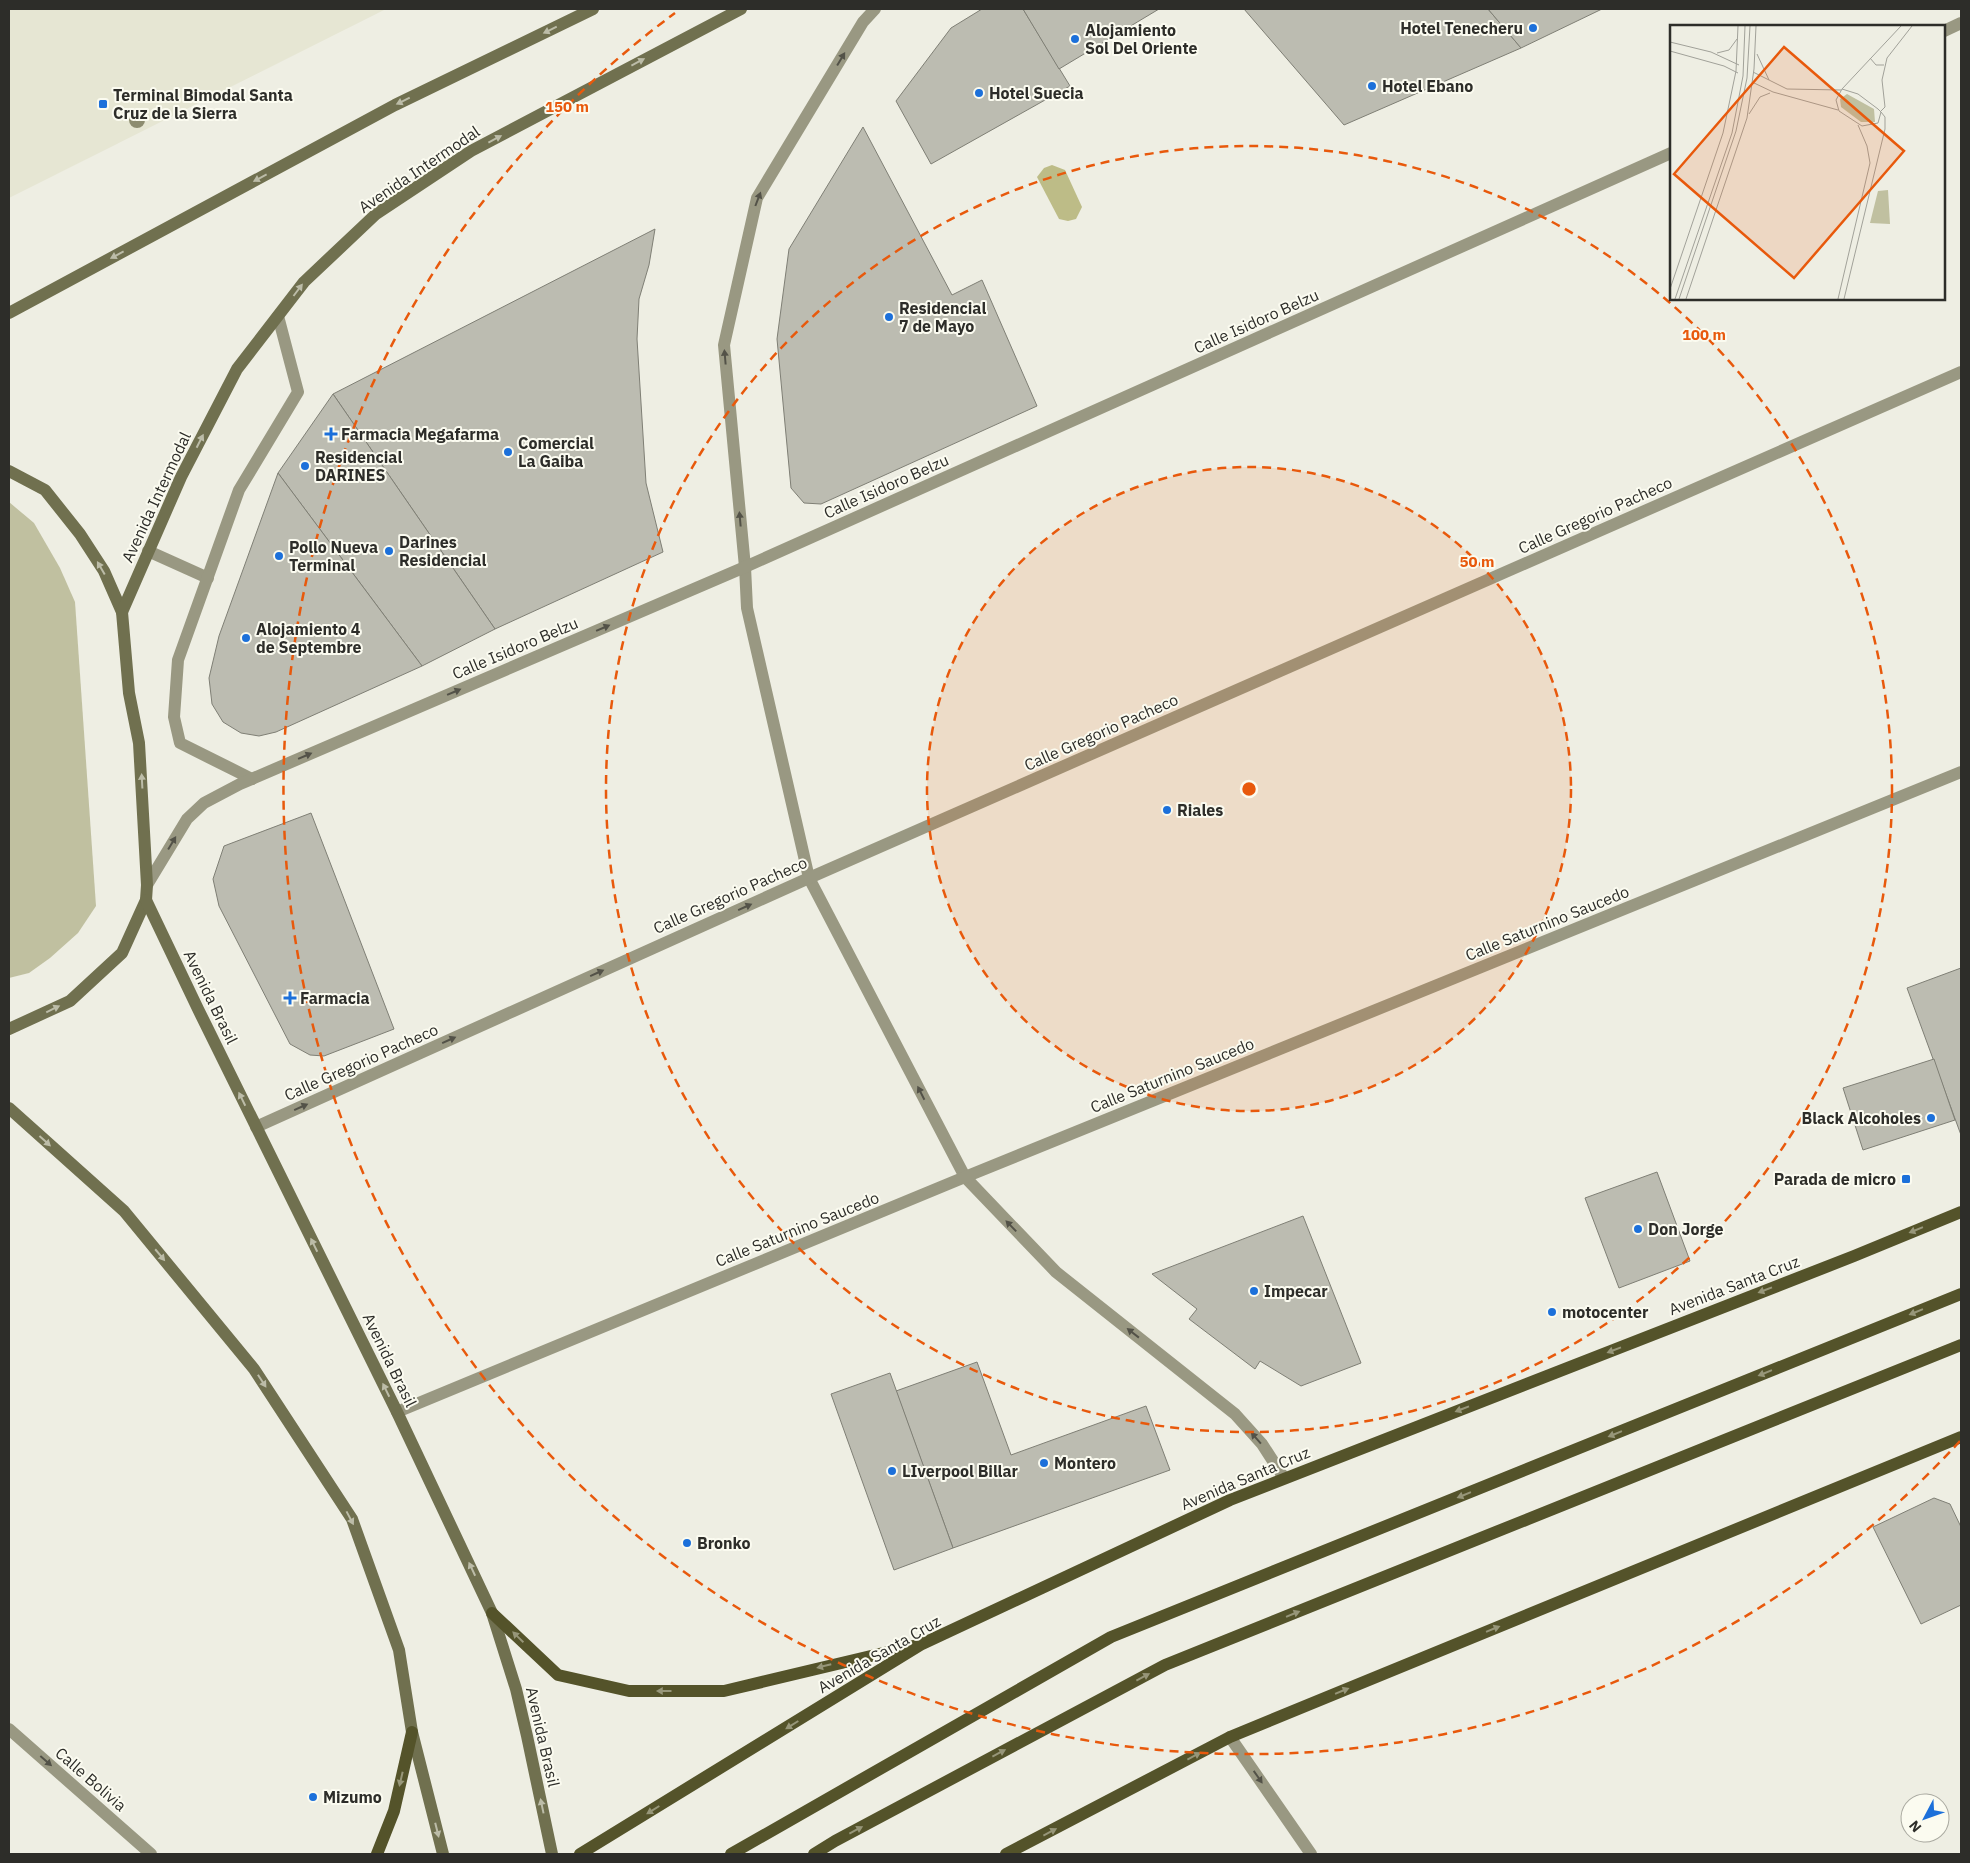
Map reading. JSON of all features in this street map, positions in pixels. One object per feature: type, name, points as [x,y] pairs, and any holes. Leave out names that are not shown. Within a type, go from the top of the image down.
[{"type":"main road","points":[[9,313],[395,105],[593,9]]},
{"type":"main road","name":"Avenida Intermodal","points":[[122,612],[182,477],[237,369],[304,282],[376,214],[471,151],[741,9]]},
{"type":"main road","points":[[9,471],[45,490],[80,534],[104,571],[122,612],[128,693],[139,743],[147,884],[146,900],[122,953],[70,1001],[9,1029]]},
{"type":"main road","name":"Avenida Brasil","points":[[146,900],[256,1128],[397,1412],[492,1613],[520,1708],[552,1854]]},
{"type":"main road","points":[[9,1108],[124,1211],[254,1369],[352,1519],[399,1650],[412,1732],[443,1854]]},
{"type":"main road","name":"Avenida Santa Cruz","points":[[580,1854],[922,1644],[1230,1500],[1961,1212]]},
{"type":"main road","points":[[732,1854],[1111,1637],[1961,1294]]},
{"type":"main road","points":[[814,1854],[835,1841],[1165,1666],[1961,1345]]},
{"type":"main road","points":[[1006,1854],[1230,1737],[1961,1436]]},
{"type":"main road","points":[[492,1613],[558,1675],[629,1691],[724,1691],[922,1644]]},
{"type":"main road","points":[[376,1854],[394,1811],[412,1732]]},
{"type":"street","points":[[875,9],[864,22],[757,198],[724,346],[745,567],[747,608],[809,878],[964,1177],[1056,1272],[1235,1414],[1262,1444],[1284,1478]]},
{"type":"street","points":[[1945,31],[1961,23]]},
{"type":"street","name":"Calle Isidoro Belzu","points":[[147,884],[187,819],[204,802],[252,779],[745,567],[1670,153]]},
{"type":"street","points":[[252,779],[180,743],[174,717],[178,660],[239,490],[298,392],[278,316]]},
{"type":"street","name":"Calle Gregorio Pacheco","points":[[256,1128],[809,878],[1961,372]]},
{"type":"street","points":[[148,551],[208,578]]},
{"type":"street","name":"Calle Saturnino Saucedo","points":[[397,1412],[964,1177],[1961,772]]},
{"type":"street","name":"Calle Bolivia","points":[[9,1729],[145,1852]]},
{"type":"street","points":[[1230,1737],[1311,1854]]},
{"type":"shaded area","name":"Terminal Bimodal Santa Cruz de la Sierra","points":[[9,9],[386,9],[9,198]]},
{"type":"shaded area","points":[[1052,165],[1065,170],[1082,207],[1076,219],[1068,221],[1059,219],[1037,177],[1044,168]]},
{"type":"green space","points":[[9,502],[34,523],[60,568],[75,602],[96,906],[78,933],[50,958],[29,973],[9,978]]},
{"type":"building","name":"Hotel Suecia","points":[[982,9],[1023,9],[1070,86],[931,164],[896,101],[951,28]]},
{"type":"building","name":"Alojamiento Sol Del Oriente","points":[[1023,9],[1159,9],[1059,69]]},
{"type":"building","name":"Hotel Ebano","points":[[1244,9],[1488,9],[1521,48],[1344,125]]},
{"type":"building","name":"Hotel Tenecheru","points":[[1488,9],[1602,9],[1521,48]]},
{"type":"building","name":"Residencial 7 de Mayo","points":[[863,127],[952,295],[982,280],[1037,406],[821,504],[804,503],[791,488],[777,339],[789,249]]},
{"type":"building","name":"Comercial La Gaiba","points":[[655,229],[649,265],[639,299],[637,339],[646,483],[663,552],[495,629],[333,394]]},
{"type":"building","name":"Darines Residencial","points":[[333,394],[495,629],[422,666],[278,473]]},
{"type":"building","points":[[278,473],[422,666],[276,732],[259,736],[241,733],[223,722],[212,704],[209,678],[219,636]]},
{"type":"building","points":[[311,813],[394,1029],[324,1056],[310,1055],[290,1044],[219,906],[213,879],[224,846]]},
{"type":"building","points":[[1961,968],[1961,1135],[1907,988]]},
{"type":"building","points":[[1934,1059],[1955,1120],[1863,1150],[1843,1088]]},
{"type":"building","name":"Don Jorge","points":[[1657,1172],[1690,1261],[1619,1288],[1585,1198]]},
{"type":"building","name":"Impecar","points":[[1303,1216],[1361,1363],[1301,1386],[1260,1361],[1255,1369],[1189,1319],[1197,1309],[1152,1274]]},
{"type":"building","name":"Montero","points":[[977,1362],[1011,1455],[1146,1406],[1170,1470],[953,1548],[896,1391]]},
{"type":"building","name":"LIverpool Billar","points":[[890,1373],[953,1548],[894,1570],[831,1394]]},
{"type":"building","points":[[1934,1498],[1950,1504],[1961,1527],[1961,1605],[1921,1624],[1873,1527]]},
{"type":"place","name":"Hotel Tenecheru","points":[[1533,28]]},
{"type":"place","name":"Alojamiento Sol Del Oriente","points":[[1075,39]]},
{"type":"place","name":"Hotel Ebano","points":[[1372,86]]},
{"type":"place","name":"Hotel Suecia","points":[[979,93]]},
{"type":"place","name":"Terminal Bimodal Santa Cruz de la Sierra","points":[[103,104]]},
{"type":"place","name":"Residencial 7 de Mayo","points":[[889,317]]},
{"type":"place","name":"Farmacia Megafarma","points":[[331,434]]},
{"type":"place","name":"Comercial La Gaiba","points":[[508,452]]},
{"type":"place","name":"Residencial DARINES","points":[[305,466]]},
{"type":"place","name":"Darines Residencial","points":[[389,551]]},
{"type":"place","name":"Pollo Nueva Terminal","points":[[279,556]]},
{"type":"place","name":"Alojamiento 4 de Septembre","points":[[246,638]]},
{"type":"place","name":"Riales","points":[[1167,810]]},
{"type":"place","name":"Farmacia","points":[[290,998]]},
{"type":"place","name":"Black Alcoholes","points":[[1931,1118]]},
{"type":"place","name":"Parada de micro","points":[[1906,1179]]},
{"type":"place","name":"Don Jorge","points":[[1638,1229]]},
{"type":"place","name":"Impecar","points":[[1254,1291]]},
{"type":"place","name":"motocenter","points":[[1552,1312]]},
{"type":"place","name":"Montero","points":[[1044,1463]]},
{"type":"place","name":"LIverpool Billar","points":[[892,1471]]},
{"type":"place","name":"Bronko","points":[[687,1543]]},
{"type":"place","name":"Mizumo","points":[[313,1797]]}]
